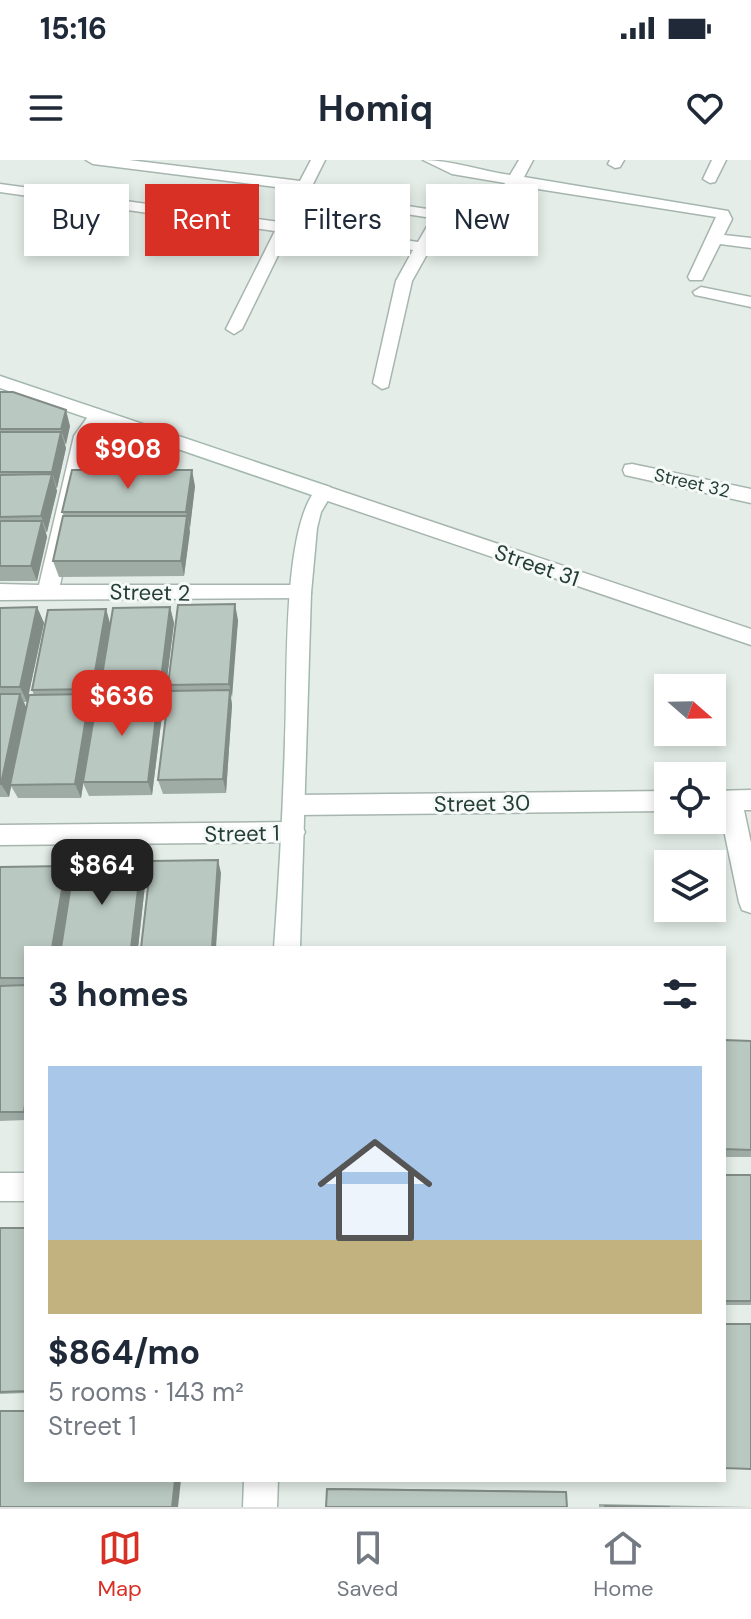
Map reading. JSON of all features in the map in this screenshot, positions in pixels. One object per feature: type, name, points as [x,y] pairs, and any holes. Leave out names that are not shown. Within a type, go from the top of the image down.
[{"type":"street","points":[[93,160],[275,186]]},
{"type":"street","points":[[306,184],[318,160]]},
{"type":"street","points":[[430,160],[457,171],[723,214],[724,219],[699,284],[751,302]]},
{"type":"street","points":[[512,184],[526,160]]},
{"type":"street","points":[[710,179],[719,160]]},
{"type":"street","points":[[0,188],[275,224]]},
{"type":"street","points":[[382,383],[404,281],[441,215],[410,207]]},
{"type":"street","points":[[714,239],[751,243]]},
{"type":"street","points":[[234,329],[275,245]]},
{"type":"street","points":[[410,245],[423,247]]},
{"type":"street","name":"Street 31","points":[[0,382],[751,637]]},
{"type":"street","points":[[48,591],[83,436],[98,415]]},
{"type":"street","name":"Street 32","points":[[632,470],[751,496]]},
{"type":"street","points":[[287,946],[301,593],[307,528],[311,512],[323,492]]},
{"type":"street","name":"Street 2","points":[[0,592],[301,593]]},
{"type":"street","points":[[731,800],[751,902]]},
{"type":"street","name":"Street 30","points":[[295,805],[654,801]]},
{"type":"street","name":"Street 1","points":[[0,835],[293,832]]},
{"type":"street","points":[[0,1187],[24,1187]]},
{"type":"street","points":[[260,1507],[261,1482]]},
{"type":"building","points":[[0,392],[13,392],[66,410],[61,429],[0,429]]},
{"type":"building","points":[[0,432],[61,432],[52,472],[0,472]]},
{"type":"building","points":[[72,470],[192,470],[186,512],[62,512]]},
{"type":"building","points":[[52,474],[41,516],[0,517],[0,475]]},
{"type":"building","points":[[63,516],[187,516],[181,561],[53,561]]},
{"type":"building","points":[[0,521],[42,521],[31,566],[0,566]]},
{"type":"building","points":[[235,604],[229,684],[168,685],[178,605]]},
{"type":"building","points":[[37,607],[20,687],[0,687],[0,608]]},
{"type":"building","points":[[170,607],[160,687],[100,688],[113,608]]},
{"type":"building","points":[[106,609],[92,689],[32,690],[48,610]]},
{"type":"building","points":[[230,690],[223,779],[158,780],[169,691]]},
{"type":"building","points":[[159,692],[148,782],[83,782],[98,693]]},
{"type":"building","points":[[0,694],[20,694],[1,784],[0,784]]},
{"type":"building","points":[[90,694],[75,784],[10,785],[29,695]]},
{"type":"building","points":[[218,860],[212,946],[141,946],[151,861]]},
{"type":"building","points":[[141,864],[131,946],[61,946],[74,865]]},
{"type":"building","points":[[66,866],[52,946],[24,946],[24,978],[0,978],[0,867]]},
{"type":"building","points":[[24,985],[24,1112],[0,1112],[0,986]]},
{"type":"building","points":[[726,1040],[751,1041],[751,1150],[726,1149]]},
{"type":"building","points":[[726,1175],[751,1175],[751,1301],[726,1301]]},
{"type":"building","points":[[0,1228],[24,1228],[24,1391],[0,1392]]},
{"type":"building","points":[[726,1324],[751,1324],[751,1469],[726,1468]]},
{"type":"building","points":[[0,1411],[24,1411],[24,1482],[175,1482],[172,1507],[0,1507]]},
{"type":"building","points":[[327,1489],[566,1492],[567,1507],[326,1507]]}]
